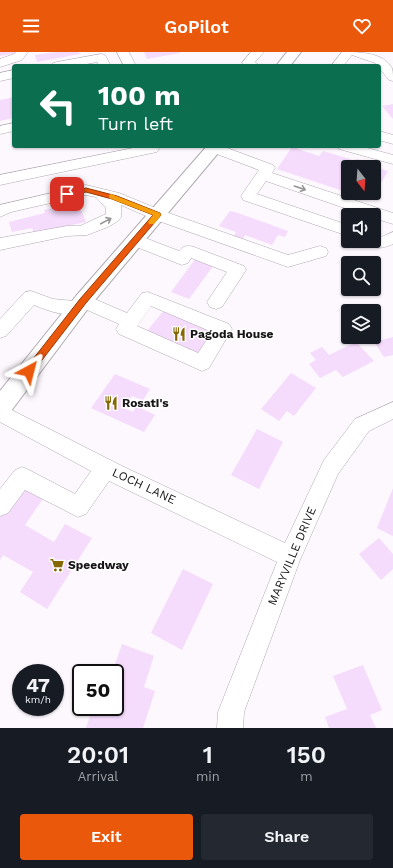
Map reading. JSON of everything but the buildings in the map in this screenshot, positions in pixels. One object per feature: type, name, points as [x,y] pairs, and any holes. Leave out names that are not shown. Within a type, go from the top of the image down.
[{"type":"main road","points":[[285,64],[294,52]]},
{"type":"main road","points":[[0,408],[80,305],[214,148]]},
{"type":"street","points":[[0,63],[18,58],[22,52],[27,52]]},
{"type":"street","points":[[123,52],[129,64]]},
{"type":"street","points":[[240,52],[248,64]]},
{"type":"street","points":[[250,64],[258,52]]},
{"type":"street","points":[[339,64],[348,52]]},
{"type":"street","points":[[353,52],[379,60],[393,77]]},
{"type":"street","points":[[68,64],[101,58],[104,64]]},
{"type":"street","points":[[0,77],[12,74]]},
{"type":"street","points":[[0,130],[12,127]]},
{"type":"street","points":[[381,136],[393,140]]},
{"type":"street","points":[[0,180],[152,149],[151,148]]},
{"type":"street","points":[[218,148],[268,168],[248,196],[341,229]]},
{"type":"street","points":[[351,148],[391,159]]},
{"type":"street","points":[[263,175],[393,219]]},
{"type":"street","points":[[0,212],[6,208],[86,190],[114,197],[158,215],[288,261],[320,252]]},
{"type":"street","points":[[0,219],[13,212],[73,199],[83,191]]},
{"type":"street","points":[[0,250],[81,231],[103,223],[113,217],[114,207],[100,193]]},
{"type":"street","points":[[0,244],[67,231],[81,231]]},
{"type":"street","points":[[381,243],[393,238]]},
{"type":"street","points":[[136,240],[182,259],[188,252],[238,270],[216,302]]},
{"type":"street","points":[[0,332],[31,297],[51,305],[80,305],[130,322]]},
{"type":"street","points":[[148,298],[223,329],[202,363],[125,329],[130,322],[148,298]]},
{"type":"street","name":"MARYVILLE DRIVE","points":[[230,728],[231,712],[290,557],[331,468],[362,425],[393,410]]},
{"type":"street","name":"LOCH LANE","points":[[0,412],[106,468],[290,557]]},
{"type":"street","points":[[3,496],[22,477],[78,507],[106,468]]},
{"type":"slow traffic","points":[[111,196],[158,215],[151,222]]},
{"type":"place","name":"Pagoda House","points":[[179,334]]},
{"type":"place","name":"Rosati's","points":[[111,403]]},
{"type":"place","name":"Speedway","points":[[57,565]]},
{"type":"route","points":[[29,371],[83,301],[158,215],[114,197],[86,190],[67,194]]}]
